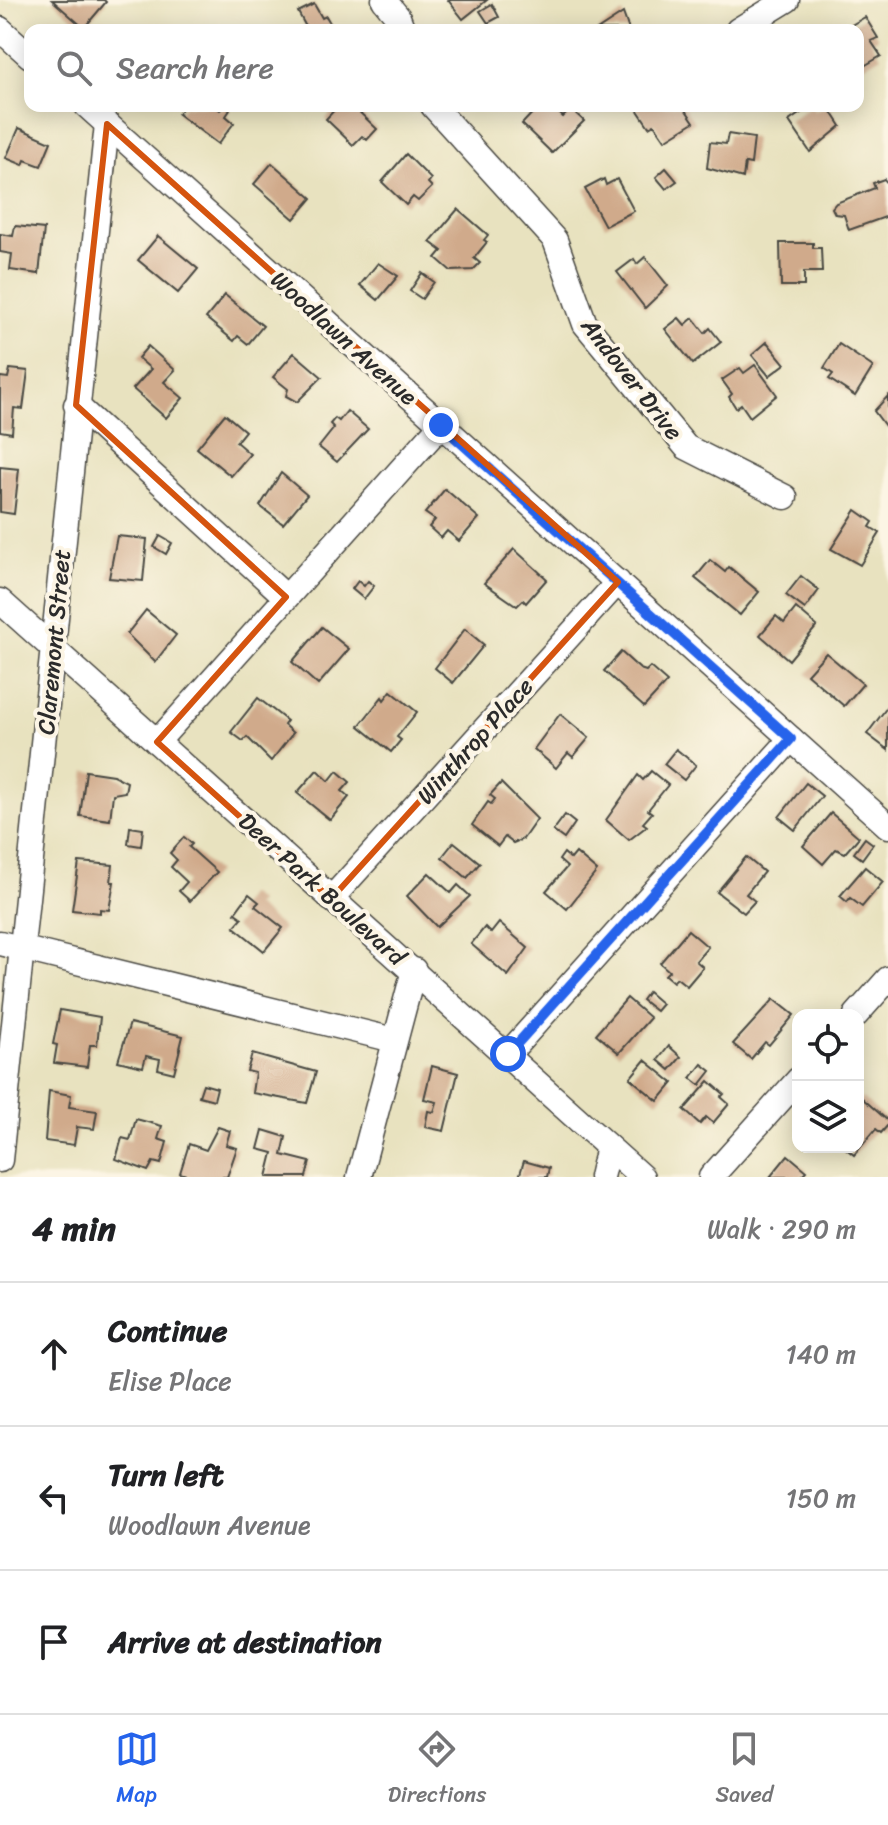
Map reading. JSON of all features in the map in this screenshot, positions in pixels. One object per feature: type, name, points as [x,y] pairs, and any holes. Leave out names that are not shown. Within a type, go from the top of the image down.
[{"type":"street","points":[[384,0],[401,24]]},
{"type":"street","points":[[748,24],[787,0]]},
{"type":"street","points":[[0,29],[24,51]]},
{"type":"street","name":"Woodlawn Avenue","points":[[94,112],[888,826]]},
{"type":"street","name":"Andover Drive","points":[[438,112],[555,240],[585,324],[686,447],[785,497]]},
{"type":"street","name":"Claremont Street","points":[[0,1160],[12,946],[54,649],[76,405],[107,124]]},
{"type":"street","points":[[76,405],[286,597]]},
{"type":"street","points":[[157,742],[441,425]]},
{"type":"street","name":"Winthrop Place","points":[[331,899],[618,582]]},
{"type":"street","name":"Deer Park Boulevard","points":[[0,601],[642,1177]]},
{"type":"street","points":[[508,1054],[791,739]]},
{"type":"street","points":[[12,946],[394,1040]]},
{"type":"street","points":[[359,1177],[414,970]]},
{"type":"street","points":[[861,1009],[888,979]]},
{"type":"street","points":[[711,1177],[797,1081]]},
{"type":"street","points":[[601,1177],[608,1147]]},
{"type":"highlighted area","points":[[107,124],[618,582],[331,899],[157,742],[286,597],[76,405]]},
{"type":"building","points":[[52,0],[106,2],[87,24],[79,24]]},
{"type":"building","points":[[448,0],[487,0],[463,19]]},
{"type":"building","points":[[314,4],[322,18],[326,16],[331,24],[304,24],[298,12]]},
{"type":"building","points":[[492,4],[499,17],[488,23],[480,11]]},
{"type":"building","points":[[623,13],[627,24],[606,24]]},
{"type":"building","points":[[865,17],[878,38],[871,41],[881,56],[864,66],[864,24],[853,24]]},
{"type":"building","points":[[229,112],[226,116],[234,123],[218,144],[178,114]]},
{"type":"building","points":[[332,112],[359,112],[377,129],[367,140],[362,136],[353,145],[326,119]]},
{"type":"building","points":[[533,112],[558,112],[563,117],[568,112],[574,112],[584,121],[552,153],[522,124]]},
{"type":"building","points":[[639,112],[687,112],[694,122],[665,140],[654,124],[649,127]]},
{"type":"building","points":[[802,112],[832,112],[841,126],[810,152],[789,121]]},
{"type":"building","points":[[19,128],[51,142],[41,166],[25,160],[23,165],[6,158]]},
{"type":"building","points":[[728,134],[754,138],[751,164],[745,163],[743,178],[707,168],[710,142],[726,144]]},
{"type":"building","points":[[406,154],[431,179],[428,183],[432,187],[418,201],[413,197],[406,205],[382,182]]},
{"type":"building","points":[[272,163],[312,198],[294,219],[254,184]]},
{"type":"building","points":[[666,168],[677,181],[666,189],[656,177]]},
{"type":"building","points":[[604,179],[606,185],[617,179],[634,211],[605,226],[585,189]]},
{"type":"building","points":[[884,179],[888,184],[888,216],[849,230],[844,215],[835,214],[832,208],[836,203],[875,188],[873,183]]},
{"type":"building","points":[[458,209],[488,235],[484,240],[487,242],[474,258],[480,263],[473,270],[451,271],[436,258],[442,251],[430,242]]},
{"type":"building","points":[[15,226],[44,229],[39,274],[10,270],[12,254],[0,252],[0,234],[13,236]]},
{"type":"building","points":[[158,236],[198,269],[178,293],[138,260]]},
{"type":"building","points":[[780,243],[813,243],[813,248],[821,248],[822,272],[804,272],[804,286],[781,286]]},
{"type":"building","points":[[645,257],[668,286],[645,308],[617,272],[634,259],[637,264]]},
{"type":"building","points":[[378,263],[398,276],[378,300],[360,285]]},
{"type":"building","points":[[422,273],[434,282],[422,299],[410,291]]},
{"type":"building","points":[[225,295],[263,326],[248,344],[238,336],[234,341],[206,318]]},
{"type":"building","points":[[679,318],[685,325],[693,318],[705,333],[710,328],[721,342],[693,364],[665,329]]},
{"type":"building","points":[[767,342],[785,364],[769,376],[752,355]]},
{"type":"building","points":[[839,344],[873,367],[855,396],[829,379],[833,374],[824,368]]},
{"type":"building","points":[[148,346],[175,370],[164,382],[183,398],[166,418],[133,389],[151,369],[138,358]]},
{"type":"building","points":[[294,353],[322,377],[297,402],[286,396],[288,389],[273,377]]},
{"type":"building","points":[[755,365],[777,395],[750,417],[741,404],[736,408],[729,397],[732,394],[722,380],[740,368],[744,373]]},
{"type":"building","points":[[10,369],[28,371],[23,409],[14,408],[12,433],[0,431],[0,377],[8,378]]},
{"type":"building","points":[[888,396],[888,430],[874,411]]},
{"type":"building","points":[[347,411],[368,429],[337,462],[319,447],[334,428],[330,424],[335,418],[339,421]]},
{"type":"building","points":[[225,414],[245,431],[236,442],[250,454],[231,476],[197,448]]},
{"type":"building","points":[[0,467],[19,469],[14,514],[0,512]]},
{"type":"building","points":[[281,473],[307,495],[283,524],[260,506]]},
{"type":"building","points":[[445,489],[479,518],[459,541],[447,531],[441,538],[429,527],[435,520],[425,513]]},
{"type":"building","points":[[856,510],[873,522],[870,527],[880,533],[860,565],[831,549]]},
{"type":"building","points":[[117,536],[147,539],[143,581],[109,578]]},
{"type":"building","points":[[160,536],[172,543],[166,554],[154,547]]},
{"type":"building","points":[[514,549],[547,579],[526,603],[523,600],[517,606],[484,583]]},
{"type":"building","points":[[710,560],[725,572],[729,567],[759,592],[740,615],[695,578]]},
{"type":"building","points":[[801,576],[819,590],[805,609],[786,595]]},
{"type":"building","points":[[358,581],[364,586],[368,581],[374,586],[364,599],[352,589]]},
{"type":"building","points":[[796,608],[817,626],[789,660],[760,635],[776,616],[784,623]]},
{"type":"building","points":[[146,610],[176,635],[155,662],[127,634]]},
{"type":"building","points":[[322,627],[349,649],[318,685],[292,662]]},
{"type":"building","points":[[465,629],[484,645],[453,683],[435,668]]},
{"type":"building","points":[[621,652],[640,669],[646,671],[650,667],[667,682],[644,707],[604,671]]},
{"type":"building","points":[[826,653],[863,684],[844,706],[807,674]]},
{"type":"building","points":[[391,691],[417,712],[397,737],[401,740],[391,752],[359,726],[382,697],[384,700]]},
{"type":"building","points":[[258,698],[287,721],[284,725],[293,733],[271,761],[247,737],[243,741],[231,732]]},
{"type":"building","points":[[888,706],[888,750],[867,734]]},
{"type":"building","points":[[560,714],[589,738],[573,757],[568,753],[556,768],[534,749]]},
{"type":"building","points":[[676,749],[696,765],[684,780],[664,764]]},
{"type":"building","points":[[317,770],[329,781],[337,771],[350,782],[342,791],[349,797],[330,820],[297,793]]},
{"type":"building","points":[[86,771],[113,775],[127,782],[125,792],[113,794],[110,820],[80,816]]},
{"type":"building","points":[[651,771],[668,785],[648,810],[652,813],[643,823],[647,826],[629,840],[606,820],[638,775],[643,780]]},
{"type":"building","points":[[501,783],[537,819],[523,839],[513,843],[505,837],[498,846],[472,825],[488,802],[491,804],[495,799],[490,795]]},
{"type":"building","points":[[806,783],[822,796],[795,830],[779,817]]},
{"type":"building","points":[[831,813],[859,837],[845,853],[836,849],[823,864],[803,846]]},
{"type":"building","points":[[565,815],[575,823],[564,839],[553,831]]},
{"type":"building","points":[[130,827],[143,829],[141,846],[128,844]]},
{"type":"building","points":[[184,837],[192,844],[189,847],[217,872],[190,901],[179,891],[187,882],[171,867],[177,860],[170,853]]},
{"type":"building","points":[[865,838],[873,844],[862,859],[854,853]]},
{"type":"building","points":[[454,842],[480,863],[467,878],[442,857]]},
{"type":"building","points":[[564,853],[571,859],[576,853],[597,871],[567,909],[546,891],[567,867],[559,860]]},
{"type":"building","points":[[746,857],[764,872],[746,894],[755,901],[744,913],[717,892]]},
{"type":"building","points":[[79,862],[113,865],[111,882],[114,882],[109,910],[100,909],[100,913],[72,910]]},
{"type":"building","points":[[865,867],[883,882],[862,907],[850,898],[847,902],[840,896]]},
{"type":"building","points":[[429,873],[451,893],[458,885],[470,896],[437,927],[407,896]]},
{"type":"building","points":[[249,894],[259,902],[255,906],[283,928],[264,951],[234,927],[242,918],[235,913]]},
{"type":"building","points":[[499,923],[528,948],[508,976],[471,944],[485,927],[491,933]]},
{"type":"building","points":[[688,930],[708,947],[696,961],[703,967],[687,986],[677,978],[673,982],[665,975],[669,971],[660,963]]},
{"type":"building","points":[[648,992],[662,1004],[656,1011],[642,1000]]},
{"type":"building","points":[[627,998],[650,1018],[619,1053],[596,1034]]},
{"type":"building","points":[[774,999],[792,1013],[769,1045],[765,1042],[751,1059],[733,1044]]},
{"type":"building","points":[[60,1010],[100,1017],[97,1045],[90,1045],[87,1067],[54,1063],[57,1045],[53,1044]]},
{"type":"building","points":[[130,1023],[183,1036],[174,1073],[158,1069],[160,1059],[146,1056],[143,1067],[118,1061]]},
{"type":"building","points":[[669,1046],[681,1057],[670,1070],[658,1060]]},
{"type":"building","points":[[252,1054],[316,1072],[307,1103],[252,1093],[255,1073],[247,1071]]},
{"type":"building","points":[[645,1060],[673,1083],[658,1101],[630,1078]]},
{"type":"building","points":[[702,1064],[711,1071],[700,1085],[691,1078]]},
{"type":"building","points":[[432,1066],[458,1073],[444,1131],[425,1127],[428,1111],[434,1112],[437,1102],[424,1099]]},
{"type":"building","points":[[709,1081],[724,1094],[721,1097],[729,1104],[713,1123],[706,1117],[700,1124],[684,1110]]},
{"type":"building","points":[[203,1084],[217,1088],[214,1100],[199,1096]]},
{"type":"building","points":[[49,1091],[71,1095],[69,1107],[97,1111],[94,1129],[77,1127],[74,1145],[45,1141]]},
{"type":"building","points":[[864,1100],[888,1121],[881,1133],[876,1129],[864,1143]]},
{"type":"building","points":[[136,1119],[162,1126],[158,1139],[167,1142],[161,1164],[153,1162],[148,1171],[116,1159],[122,1138],[130,1140]]},
{"type":"building","points":[[218,1127],[230,1131],[226,1145],[237,1148],[227,1177],[192,1177],[180,1173],[189,1144],[206,1150]]},
{"type":"building","points":[[263,1130],[286,1137],[282,1155],[310,1162],[306,1177],[267,1177],[273,1153],[258,1149]]},
{"type":"building","points":[[788,1155],[807,1171],[801,1177],[770,1177]]},
{"type":"building","points":[[524,1161],[549,1168],[547,1177],[519,1177]]},
{"type":"route","points":[[441,425],[791,739],[508,1054]]}]
